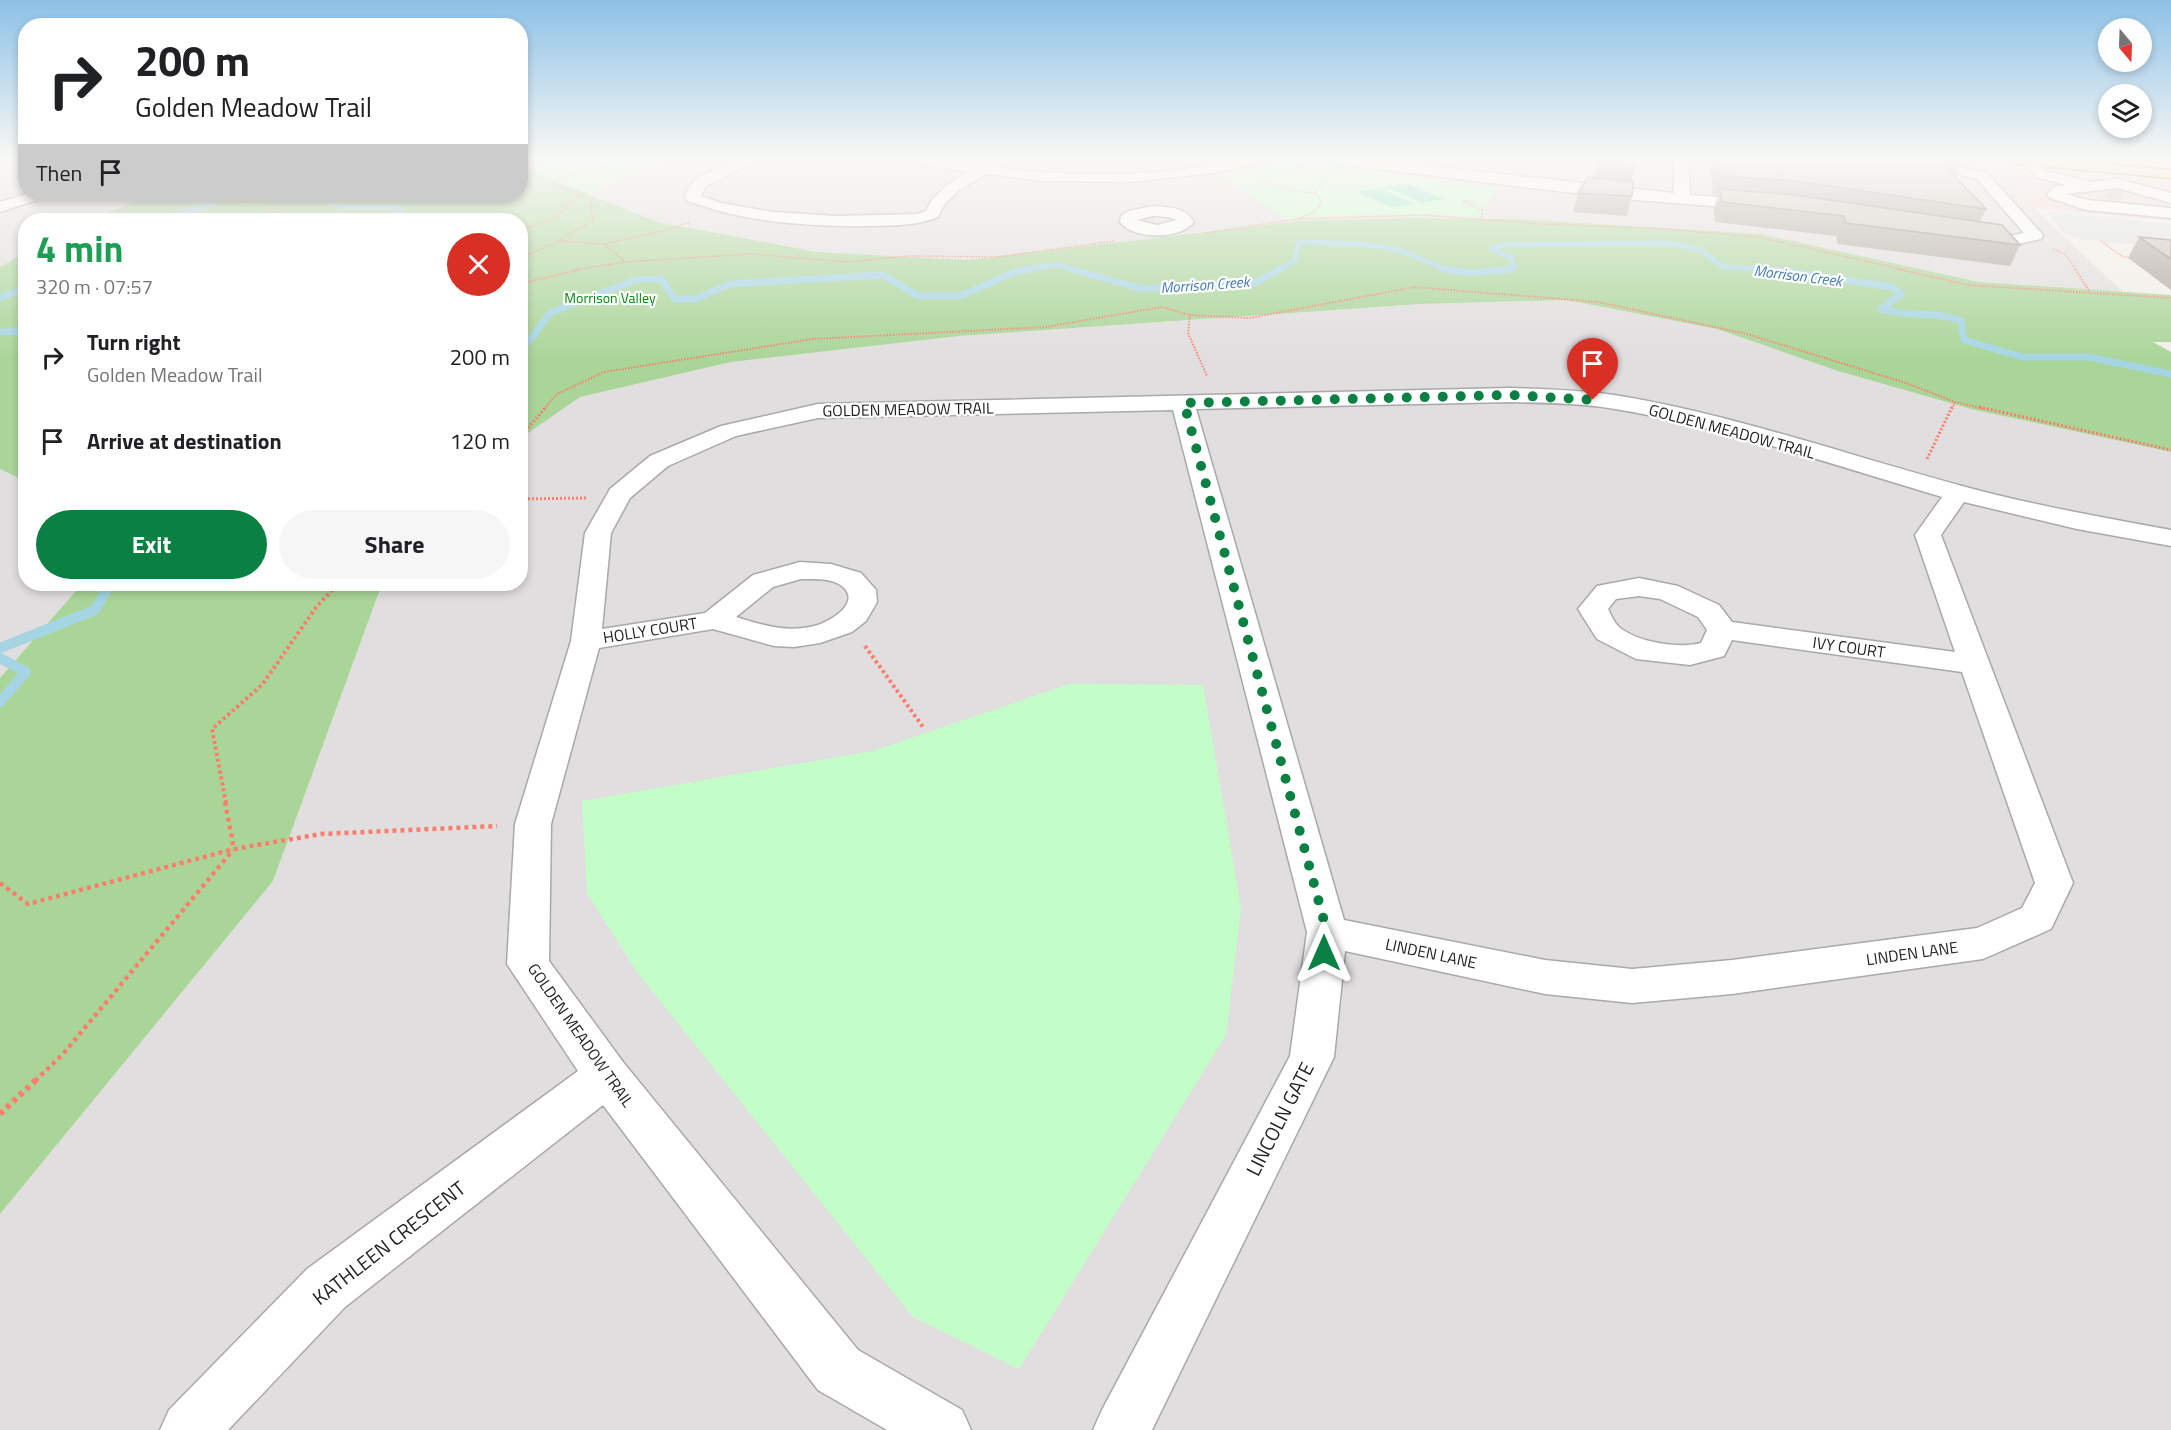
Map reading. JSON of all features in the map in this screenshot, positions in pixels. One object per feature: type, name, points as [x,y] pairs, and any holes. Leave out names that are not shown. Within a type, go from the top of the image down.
[{"type":"street","points":[[1953,234],[2008,241],[2035,235],[2028,227]]},
{"type":"street","name":"GOLDEN MEADOW TRAIL","points":[[942,1430],[838,1370],[607,1076],[528,964],[533,824],[586,641],[598,533],[617,497],[659,461],[729,431],[818,411],[1510,395],[1614,402],[1687,416],[1959,493],[2077,521],[2171,538]]},
{"type":"street","name":"LINCOLN GATE","points":[[1122,1430],[1312,1057],[1327,932],[1201,402]]},
{"type":"street","name":"LINDEN LANE","points":[[1327,932],[1545,977],[1632,986],[1732,977],[1983,943],[2037,918],[2054,884],[1928,535],[1959,493]]},
{"type":"street","name":"HOLLY COURT","points":[[586,641],[714,620]]},
{"type":"street","name":"IVY COURT","points":[[1722,630],[1976,664]]},
{"type":"street","name":"KATHLEEN CRESCENT","points":[[189,1430],[326,1288],[607,1076]]},
{"type":"path","points":[[528,255],[560,241],[582,227]]},
{"type":"path","points":[[560,241],[604,244],[677,227]]},
{"type":"path","points":[[1206,233],[1247,227]]},
{"type":"path","points":[[1609,227],[1758,237],[1968,285],[2171,298]]},
{"type":"path","points":[[528,282],[589,267],[624,262],[751,254],[849,262],[908,256],[997,257],[1070,245],[1121,240]]},
{"type":"path","points":[[2101,241],[2123,256],[2139,257]]},
{"type":"path","points":[[604,244],[624,262]]},
{"type":"path","points":[[2047,247],[2066,255],[2090,292]]},
{"type":"path","points":[[528,428],[557,394],[604,372],[813,339],[1045,327],[1162,308],[1190,315],[1250,318],[1414,287],[1598,302],[1747,334],[1906,383],[1955,402],[2171,450]]},
{"type":"path","points":[[1190,315],[1188,333],[1201,402]]},
{"type":"path","points":[[1916,481],[1955,402]]},
{"type":"path","points":[[528,500],[617,497]]},
{"type":"path","points":[[234,849],[212,729],[262,685],[317,606],[331,591]]},
{"type":"path","points":[[865,646],[923,727]]},
{"type":"path","points":[[0,883],[28,904],[234,849],[321,834],[533,824]]},
{"type":"path","points":[[0,1114],[63,1054],[234,849]]},
{"type":"shaded area","points":[[0,227],[18,227],[18,257],[0,267]]},
{"type":"shaded area","points":[[683,227],[1251,227],[967,260],[817,252]]},
{"type":"shaded area","points":[[1642,227],[2054,227],[2124,293],[1979,282],[1761,234]]},
{"type":"shaded area","points":[[2057,227],[2171,227],[2171,248],[2085,240],[2062,233]]},
{"type":"shaded area","points":[[1566,300],[1717,329],[1838,371],[1971,409],[2171,452],[2171,1430],[0,1430],[0,1214],[273,881],[379,591],[528,591],[528,433],[580,397],[731,362],[959,336],[1420,304]]},
{"type":"shaded area","points":[[0,469],[18,478],[18,591],[76,591],[0,678]]},
{"type":"green space","name":"Morrison Valley","points":[[528,227],[683,227],[817,252],[967,260],[1251,227],[1642,227],[1761,234],[1979,282],[2171,295],[2171,342],[2153,342],[2171,352],[2171,452],[1971,409],[1838,371],[1717,329],[1566,300],[1420,304],[959,336],[731,362],[580,397],[528,433]]},
{"type":"green space","points":[[18,257],[18,478],[0,469],[0,267]]},
{"type":"green space","points":[[76,591],[379,591],[273,881],[0,1214],[0,678]]},
{"type":"green space","points":[[1070,684],[1203,685],[1241,908],[1226,1035],[1019,1369],[913,1317],[637,972],[587,893],[582,801],[873,751]]},
{"type":"building","points":[[1876,227],[2004,227],[2020,245]]},
{"type":"building","points":[[2139,237],[2171,240],[2171,259]]},
{"type":"waterway","name":"Morrison Creek","points":[[1278,270],[1295,261],[1298,242],[1388,248],[1448,270]]},
{"type":"waterway","name":"Morrison Creek","points":[[1507,269],[1515,268],[1511,258],[1491,249],[1502,245],[1664,243],[1699,249],[1723,267],[1776,270]]},
{"type":"waterway","name":"Morrison Creek","points":[[1021,270],[1057,265],[1076,270]]},
{"type":"waterway","name":"Morrison Creek","points":[[528,341],[550,313],[635,280],[661,279],[675,299],[695,299],[730,284],[883,275],[918,296],[960,296],[1018,271],[1031,269]]},
{"type":"waterway","name":"Morrison Creek","points":[[1071,269],[1142,289],[1255,283],[1280,269]]},
{"type":"waterway","name":"Morrison Creek","points":[[1443,269],[1448,270]]},
{"type":"waterway","name":"Morrison Creek","points":[[1448,270],[1472,273],[1507,269]]},
{"type":"waterway","name":"Morrison Creek","points":[[1503,270],[1507,269]]},
{"type":"waterway","name":"Morrison Creek","points":[[1753,269],[1784,271],[1892,287],[1901,294],[1881,309],[1891,312],[1941,316],[1961,321],[1964,340],[2022,357],[2088,357],[2171,374]]},
{"type":"waterway","points":[[0,298],[18,291]]},
{"type":"waterway","points":[[0,332],[18,331]]},
{"type":"waterway","points":[[0,648],[95,610],[106,591]]},
{"type":"waterway","points":[[0,658],[26,672],[0,702]]},
{"type":"route","points":[[1324,953],[1327,932],[1184,403],[1510,395],[1593,400]]}]
